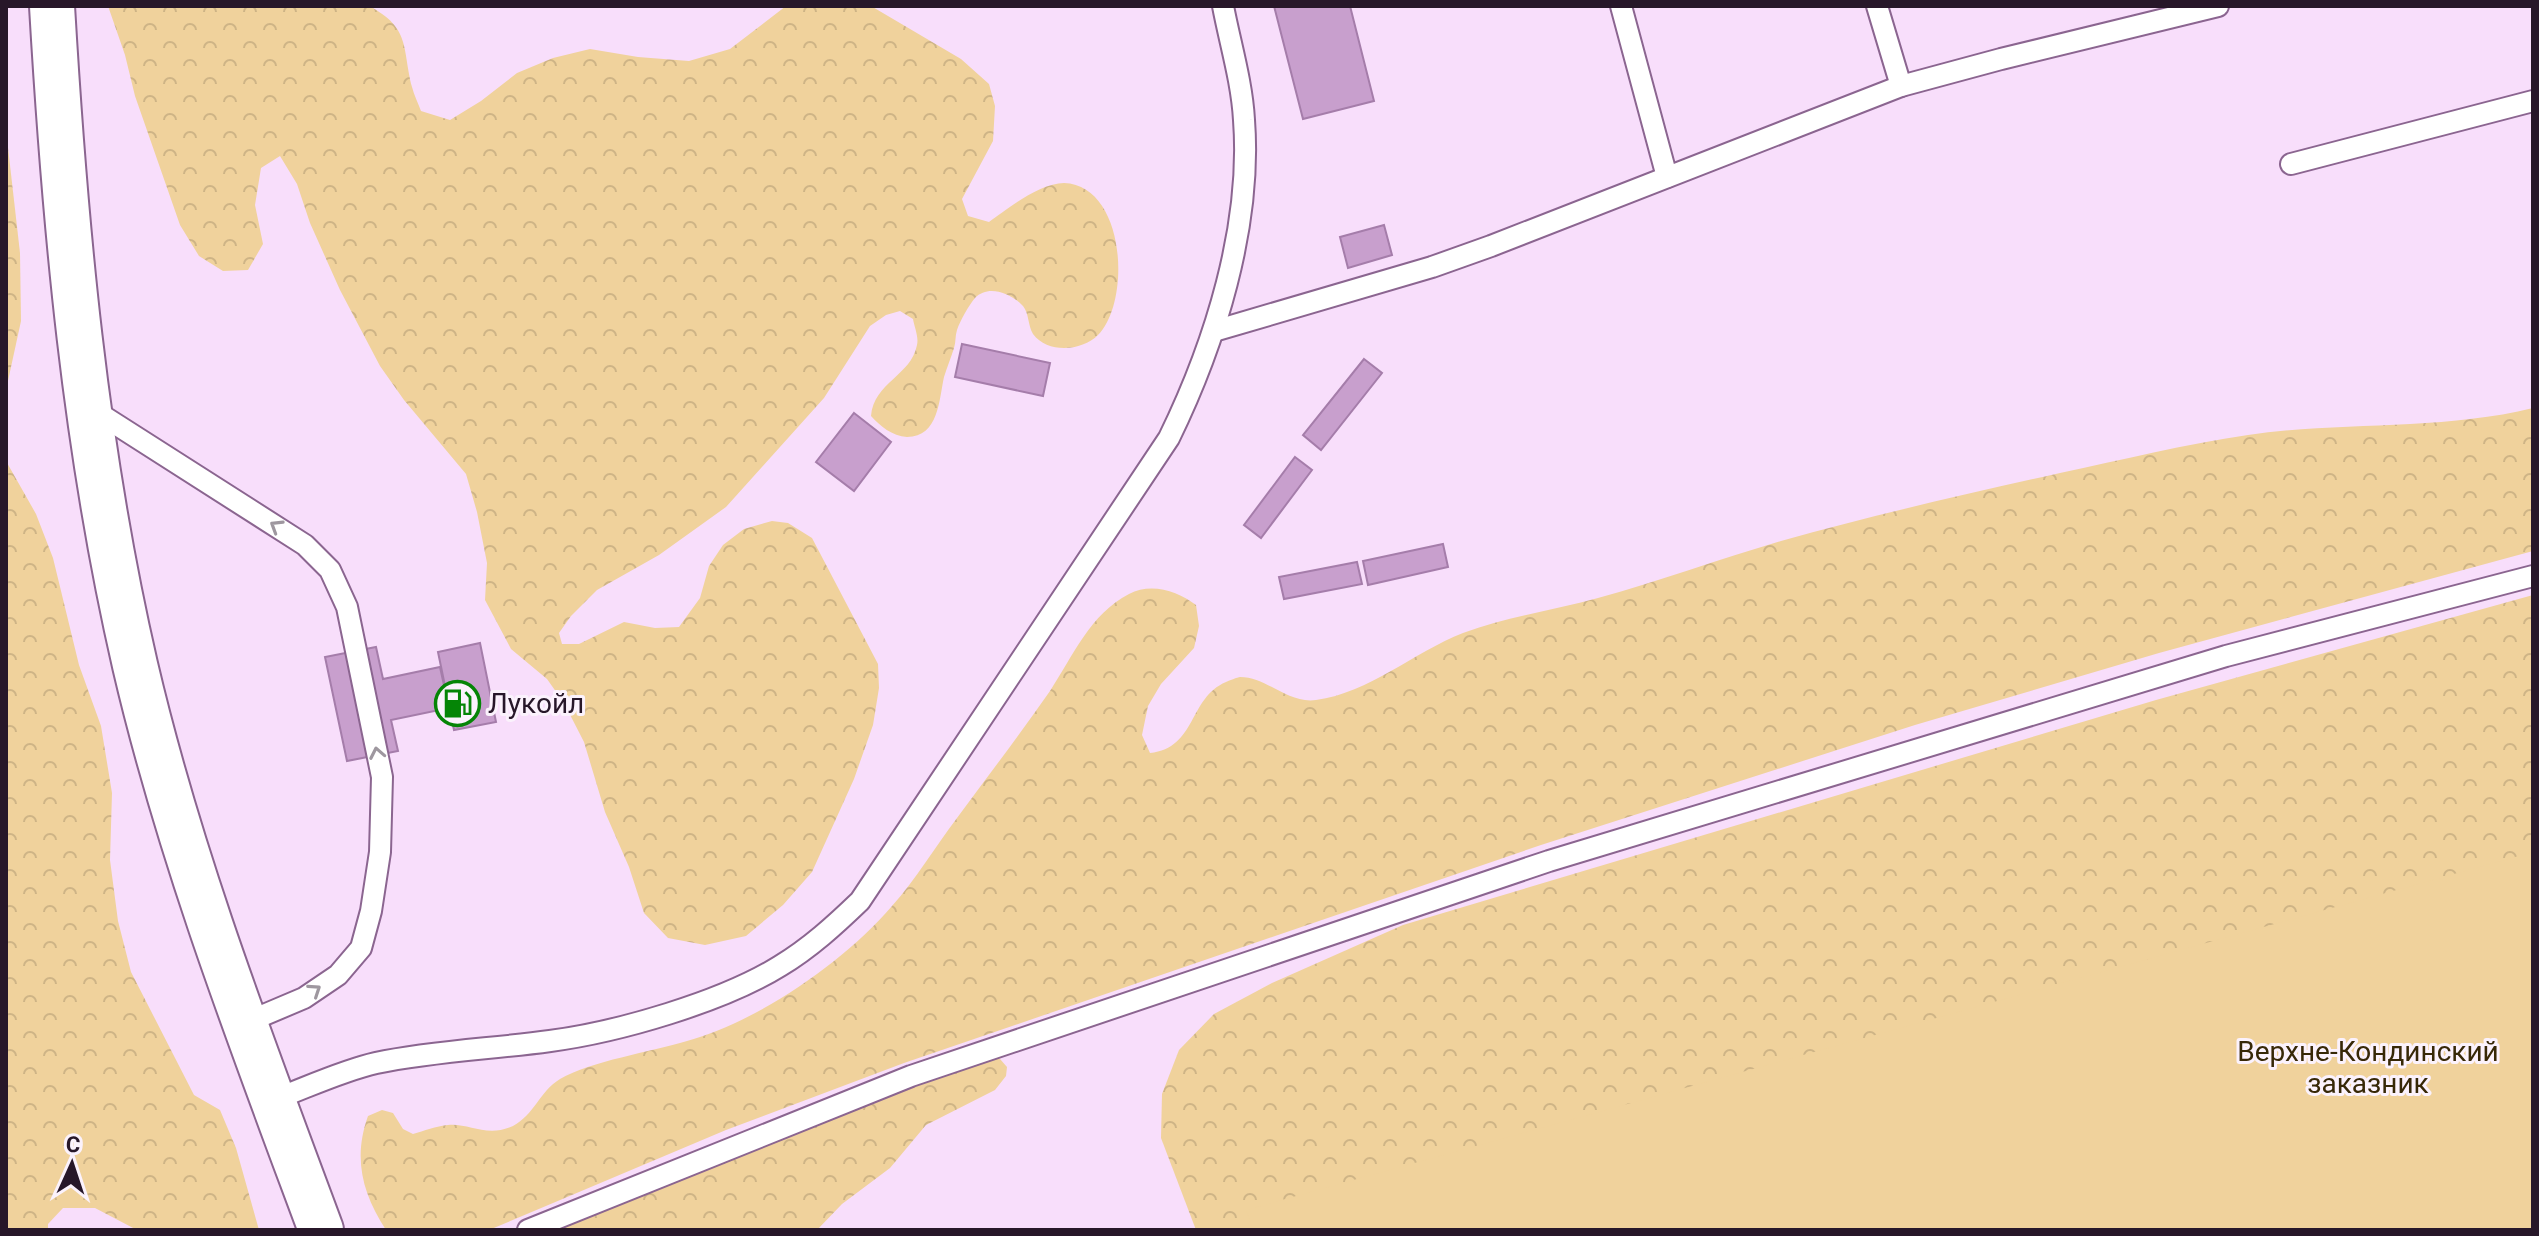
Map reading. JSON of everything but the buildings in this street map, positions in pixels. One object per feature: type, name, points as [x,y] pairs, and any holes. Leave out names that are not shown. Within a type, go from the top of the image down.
[{"type":"main road","points":[[52,6],[71,270],[86,406],[135,665],[203,907],[321,1230]]},
{"type":"lane","points":[[273,1100],[372,1064],[412,1056],[554,1040],[628,1025],[717,996],[779,967],[823,936],[860,901],[1169,438],[1191,394],[1214,331],[1236,239],[1246,165],[1244,117],[1223,6]]},
{"type":"lane","points":[[1621,6],[1667,177]]},
{"type":"lane","points":[[1877,6],[1901,86]]},
{"type":"lane","points":[[1214,331],[1432,267],[1901,86],[2218,6]]},
{"type":"lane","points":[[2291,164],[2533,101]]},
{"type":"lane","points":[[86,406],[305,545],[330,570],[347,607],[382,777],[380,852],[371,911],[361,948],[338,975],[304,998],[245,1023]]},
{"type":"lane","points":[[528,1230],[911,1076],[1549,861],[2226,656],[2533,576]]},
{"type":"green space","points":[[108,6],[369,6],[392,22],[398,31],[421,111],[450,120],[517,73],[553,58],[590,49],[689,61],[730,49],[786,6],[871,6],[961,59],[989,84],[995,106],[993,141],[962,199],[968,216],[989,222],[1034,192],[1064,183],[1084,189],[1100,203],[1111,223],[1117,247],[1118,272],[1116,297],[1109,319],[1098,335],[1074,347],[1047,345],[1033,334],[1025,309],[1018,301],[999,292],[980,294],[970,305],[957,330],[936,415],[926,431],[907,437],[887,430],[871,416],[879,395],[908,364],[917,345],[913,319],[900,311],[886,315],[870,326],[824,398],[726,507],[659,555],[597,590],[559,633],[562,644],[579,644],[624,622],[655,628],[679,627],[700,598],[709,566],[723,545],[744,529],[772,521],[788,523],[812,538],[878,664],[879,688],[873,725],[854,779],[812,872],[783,905],[746,936],[705,945],[668,938],[644,913],[629,867],[605,812],[584,742],[564,703],[547,679],[511,649],[485,600],[487,563],[466,474],[404,400],[380,366],[340,290],[310,223],[297,184],[280,156],[261,168],[255,205],[263,244],[248,270],[223,271],[199,256],[180,225],[135,96]]},
{"type":"green space","points":[[6,130],[20,253],[21,321],[6,390]]},
{"type":"green space","points":[[2533,408],[2533,551],[2159,653],[1915,725],[1541,845],[904,1063],[726,1130],[489,1230],[386,1230],[366,1189],[361,1146],[368,1116],[382,1110],[393,1113],[403,1129],[413,1134],[448,1125],[495,1131],[504,1129],[520,1121],[560,1079],[604,1062],[715,1032],[771,1004],[825,968],[872,927],[909,885],[1050,691],[1093,624],[1115,602],[1137,590],[1164,590],[1189,600],[1196,605],[1199,626],[1194,648],[1161,684],[1148,706],[1142,735],[1150,753],[1176,742],[1214,689],[1240,677],[1259,681],[1306,700],[1336,696],[1373,681],[1445,641],[1479,627],[1598,598],[1781,541],[1885,514],[2224,439],[2319,428],[2462,420]]},
{"type":"green space","points":[[6,461],[36,514],[53,558],[79,665],[101,726],[112,793],[110,860],[118,921],[131,972],[194,1095],[220,1110],[236,1148],[259,1230],[137,1230],[95,1208],[63,1208],[48,1224],[48,1230],[6,1230]]},
{"type":"green space","points":[[2533,595],[2533,1230],[1196,1230],[1161,1138],[1162,1094],[1179,1050],[1214,1014],[1272,983],[1403,925],[2156,700]]},
{"type":"green space","name":"Верхне-Кондинский заказник","points":[[2533,852],[2533,1230],[1253,1230],[1246,1210]]},
{"type":"green space","points":[[992,1058],[1000,1059],[1007,1067],[1006,1076],[995,1090],[926,1125],[890,1168],[842,1204],[817,1230],[545,1230],[912,1084]]},
{"type":"place","name":"Лукойл","points":[[457,703]]}]
